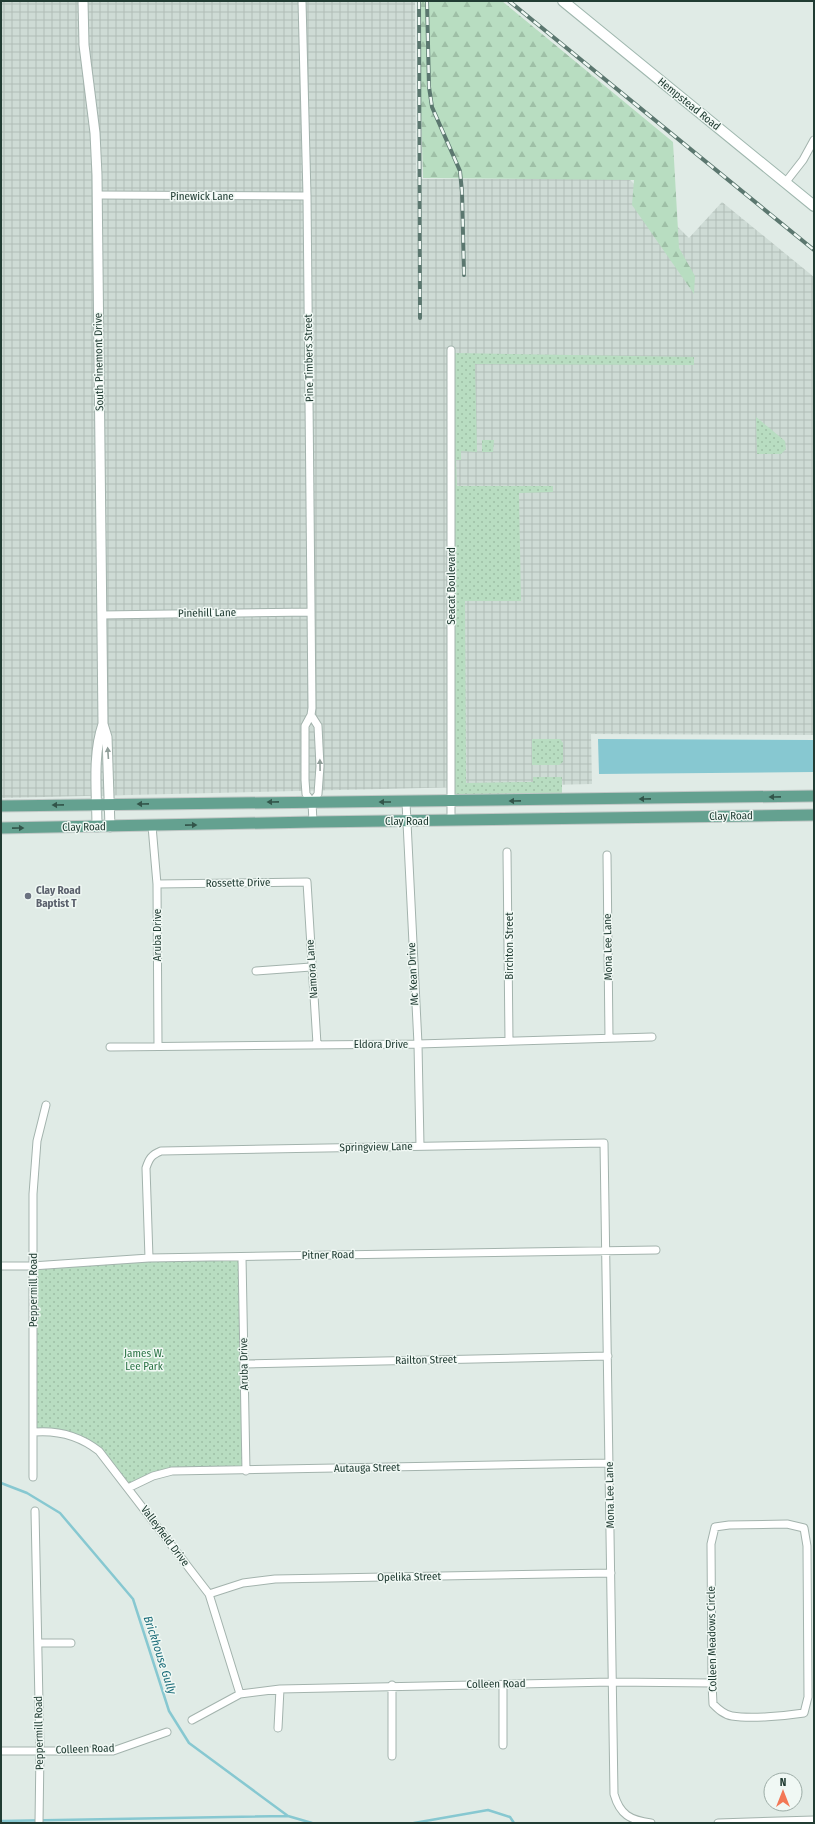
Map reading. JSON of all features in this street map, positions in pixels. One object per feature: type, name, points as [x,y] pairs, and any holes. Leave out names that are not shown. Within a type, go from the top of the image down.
[{"type":"main road","name":"Hempstead Road","points":[[563,1],[814,206]]},
{"type":"main road","name":"Clay Road","points":[[1,806],[312,802],[450,802],[814,796]]},
{"type":"main road","points":[[746,797],[747,816]]},
{"type":"main road","points":[[574,800],[574,819]]},
{"type":"main road","name":"Clay Road","points":[[1,828],[814,815]]},
{"type":"street","name":"South Pinemont Drive","points":[[84,1],[84,45],[95,133],[97,195],[103,724],[106,737],[110,827]]},
{"type":"street","name":"Pine Timbers Street","points":[[302,1],[307,196],[311,612],[311,714],[305,726],[306,794],[312,802],[313,822]]},
{"type":"street","points":[[785,183],[803,160],[814,140]]},
{"type":"street","name":"Pinewick Lane","points":[[97,195],[307,196]]},
{"type":"street","name":"Seacat Boulevard","points":[[451,350],[451,821]]},
{"type":"street","name":"Pinehill Lane","points":[[102,615],[311,612]]},
{"type":"street","name":"Pine Timbers Street","points":[[311,714],[318,726],[320,766],[318,794],[312,802]]},
{"type":"street","name":"South Pinemont Drive","points":[[97,827],[98,737],[103,724]]},
{"type":"street","name":"Mc Kean Drive","points":[[406,802],[418,1044],[420,1146]]},
{"type":"street","name":"Aruba Drive","points":[[152,826],[157,884],[158,1045]]},
{"type":"street","name":"Birchton Street","points":[[507,852],[509,1041]]},
{"type":"street","name":"Mona Lee Lane","points":[[607,855],[609,1038]]},
{"type":"street","name":"Rossette Drive","points":[[157,884],[307,882],[308,895]]},
{"type":"street","name":"Namora Lane","points":[[308,895],[311,967],[317,1044]]},
{"type":"street","points":[[256,971],[311,967]]},
{"type":"street","name":"Eldora Drive","points":[[110,1047],[158,1045],[418,1044],[652,1037]]},
{"type":"street","name":"Peppermill Road","points":[[33,1477],[33,1194],[37,1141],[46,1105]]},
{"type":"street","name":"Mona Lee Lane","points":[[604,1144],[611,1573],[611,1682],[614,1794],[617,1804],[624,1814],[637,1821],[651,1823]]},
{"type":"street","name":"Springview Lane","points":[[149,1258],[146,1168],[153,1154],[161,1151],[604,1144]]},
{"type":"street","name":"Pitner Road","points":[[1,1266],[32,1266],[149,1258],[656,1250]]},
{"type":"street","name":"Aruba Drive","points":[[242,1257],[246,1471]]},
{"type":"street","name":"Railton Street","points":[[244,1364],[608,1356]]},
{"type":"street","name":"Valleyfield Drive","points":[[34,1432],[54,1432],[72,1435],[100,1451],[209,1594],[240,1694]]},
{"type":"street","name":"Autauga Street","points":[[128,1488],[153,1476],[172,1471],[246,1471],[609,1463]]},
{"type":"street","name":"Peppermill Road","points":[[34,1511],[38,1643],[40,1823]]},
{"type":"street","name":"Colleen Meadows Circle","points":[[787,1524],[804,1528],[807,1546],[808,1697],[804,1713],[786,1716],[730,1716],[720,1711],[713,1704],[712,1683],[711,1544],[715,1527],[729,1525],[787,1524]]},
{"type":"street","name":"Opelika Street","points":[[209,1594],[243,1583],[275,1579],[611,1573]]},
{"type":"street","points":[[38,1643],[71,1643]]},
{"type":"street","name":"Colleen Road","points":[[192,1720],[240,1694],[280,1688],[611,1682],[712,1683]]},
{"type":"street","points":[[503,1684],[503,1745]]},
{"type":"street","points":[[392,1686],[392,1756]]},
{"type":"street","points":[[278,1728],[280,1688]]},
{"type":"street","name":"Colleen Road","points":[[1,1752],[113,1751],[167,1732]]},
{"type":"street","points":[[718,1823],[814,1820]]},
{"type":"shaded area","points":[[1,1],[415,1],[416,179],[629,179],[689,238],[722,202],[814,277],[814,735],[591,734],[592,784],[1,798]]},
{"type":"green space","points":[[418,1],[502,1],[673,142],[679,248],[695,276],[694,294],[632,205],[634,180],[423,178]]},
{"type":"green space","points":[[454,353],[694,357],[694,365],[475,364],[477,452],[461,451],[461,460],[456,460],[457,486],[553,486],[553,492],[519,493],[521,601],[465,601],[466,783],[533,782],[533,777],[562,777],[562,793],[455,795]]},
{"type":"green space","points":[[756,417],[785,441],[786,449],[781,454],[757,454]]},
{"type":"green space","points":[[482,440],[494,440],[493,452],[482,452]]},
{"type":"green space","points":[[532,739],[560,739],[563,743],[563,762],[559,765],[532,765]]},
{"type":"green space","name":"James W. Lee Park","points":[[242,1257],[246,1471],[172,1471],[128,1488],[99,1451],[82,1439],[34,1432],[32,1266]]},
{"type":"water","points":[[598,739],[814,740],[814,772],[599,774]]},
{"type":"waterway","name":"Brickhouse Gully","points":[[1,1483],[27,1493],[60,1513],[133,1599],[169,1711],[189,1743],[288,1816],[312,1823]]},
{"type":"waterway","name":"Brickhouse Gully","points":[[414,1823],[488,1810],[510,1817],[514,1823]]},
{"type":"waterway","points":[[1,1821],[288,1816]]},
{"type":"railway","points":[[419,1],[420,318]]},
{"type":"railway","points":[[427,1],[429,87],[432,107],[460,171],[464,275]]},
{"type":"railway","points":[[509,1],[814,250]]},
{"type":"place","name":"Clay Road Baptist T","points":[[28,896]]}]
